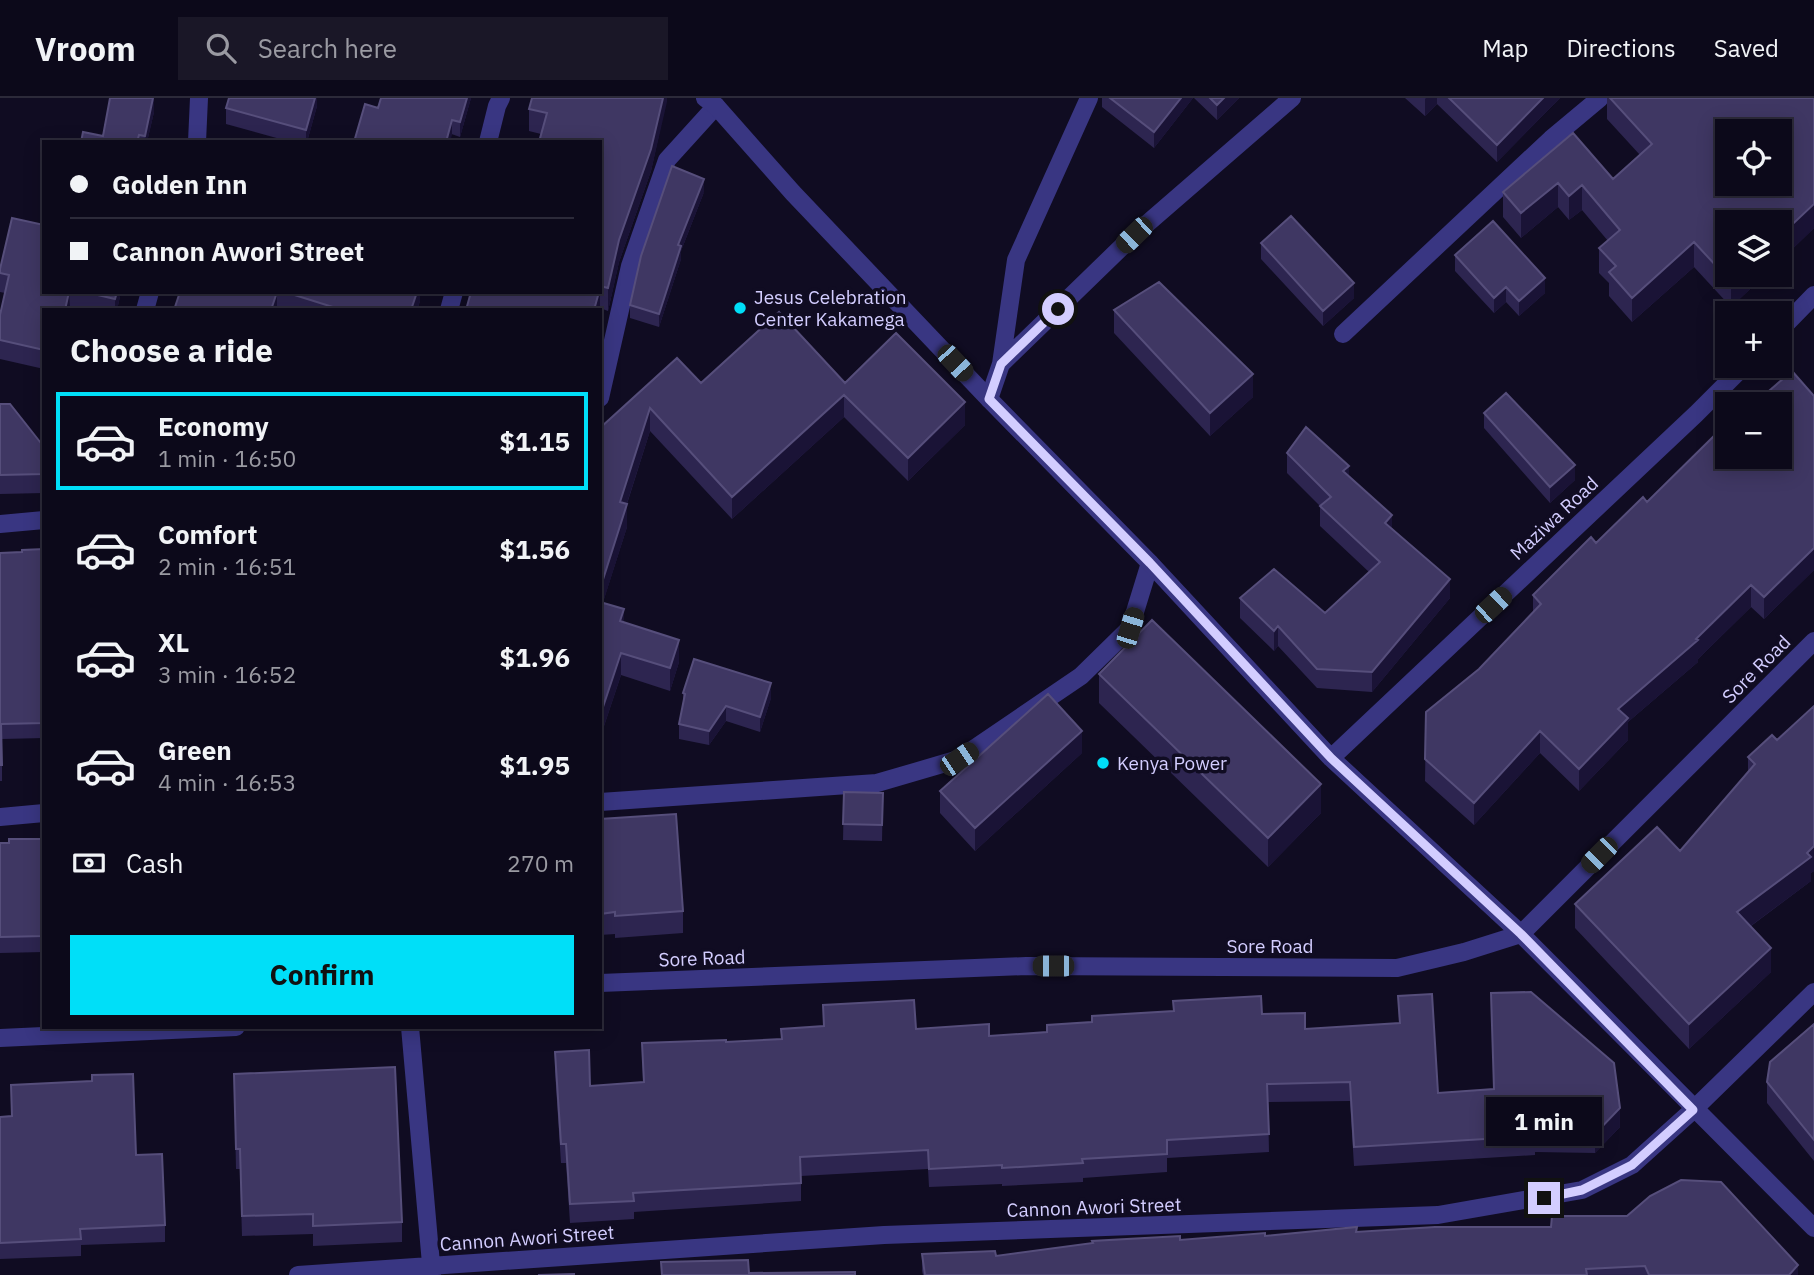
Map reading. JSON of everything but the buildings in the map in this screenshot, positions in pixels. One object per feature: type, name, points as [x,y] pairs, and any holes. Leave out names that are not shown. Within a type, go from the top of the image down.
[{"type":"street","points":[[197,140],[199,98]]},
{"type":"street","points":[[489,140],[501,98]]},
{"type":"street","points":[[989,399],[1001,364],[1016,260],[1089,98]]},
{"type":"street","points":[[1001,364],[1134,235],[1292,98]]},
{"type":"street","points":[[1343,334],[1551,139],[1600,98]]},
{"type":"street","points":[[602,389],[630,266],[667,160],[710,102],[989,399],[1150,563],[1331,758],[1521,934],[1693,1110],[1814,1228]]},
{"type":"street","points":[[1792,318],[1814,295]]},
{"type":"street","name":"Maziwa Road","points":[[1331,758],[1732,378]]},
{"type":"street","points":[[0,524],[42,520]]},
{"type":"street","points":[[602,802],[877,783],[959,759],[1081,676],[1130,628],[1150,563]]},
{"type":"street","name":"Sore Road","points":[[602,983],[1026,966],[1397,968],[1464,952],[1521,934],[1814,641]]},
{"type":"street","points":[[0,817],[42,813]]},
{"type":"street","name":"Cannon Awori Street","points":[[299,1275],[431,1271],[606,1252],[884,1235],[1438,1215],[1582,1190],[1632,1165],[1693,1110],[1814,992]]},
{"type":"street","points":[[0,1038],[193,1029]]},
{"type":"street","points":[[410,1029],[431,1271]]},
{"type":"place","name":"Jesus Celebration Center Kakamega","points":[[740,308]]},
{"type":"place","name":"Kenya Power","points":[[1103,763]]},
{"type":"route","points":[[1058,309],[1001,364],[989,399],[1150,563],[1331,758],[1521,934],[1693,1110],[1632,1165],[1582,1190],[1544,1198]]}]
